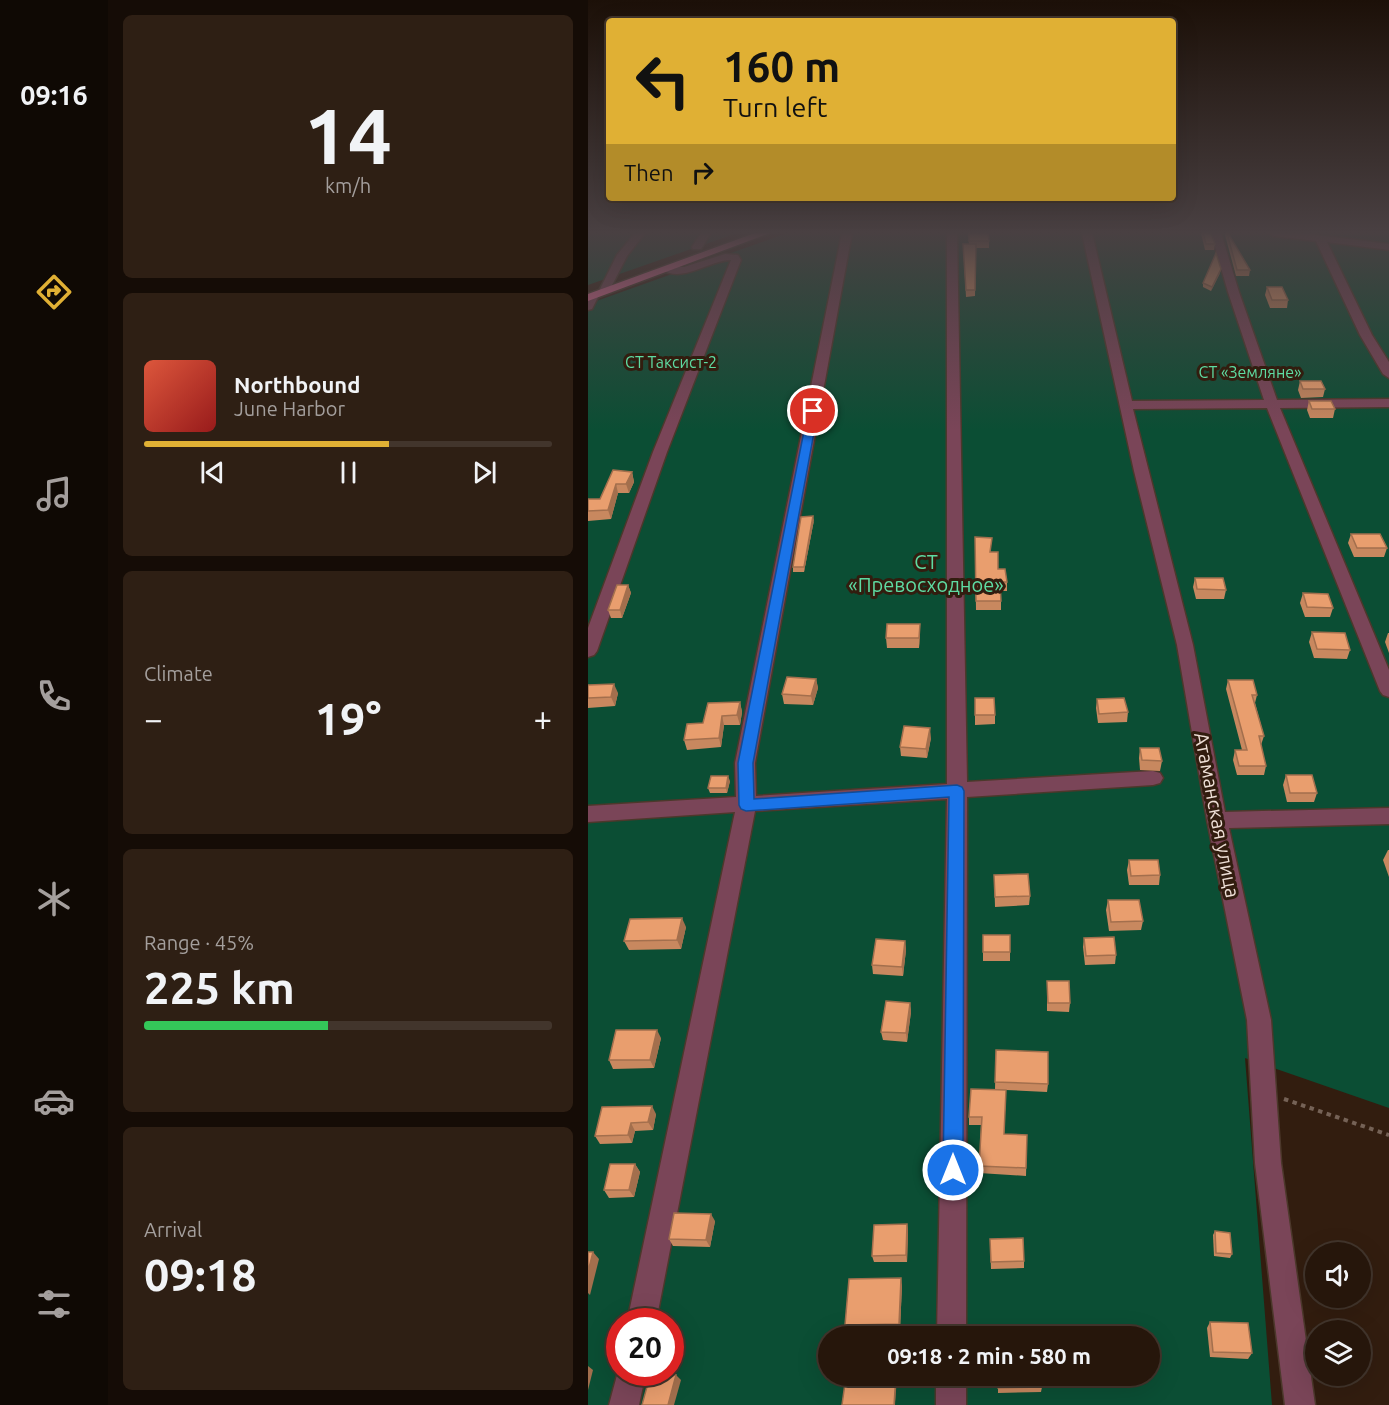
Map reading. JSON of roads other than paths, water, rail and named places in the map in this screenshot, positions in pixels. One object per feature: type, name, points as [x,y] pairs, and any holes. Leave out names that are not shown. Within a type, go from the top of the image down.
[{"type":"street","points":[[588,651],[660,452],[721,299]]},
{"type":"street","points":[[644,1308],[746,805],[746,763],[835,299]]},
{"type":"street","points":[[952,1326],[957,791],[953,299]]},
{"type":"street","name":"Атаманская улица","points":[[1102,299],[1185,645],[1217,820],[1259,1020],[1268,1163],[1300,1405]]},
{"type":"street","points":[[1234,299],[1270,404],[1389,691]]},
{"type":"street","points":[[1351,299],[1364,330],[1376,347],[1389,374]]},
{"type":"street","points":[[1126,405],[1389,403]]},
{"type":"street","points":[[588,814],[1153,778]]},
{"type":"street","points":[[1217,820],[1389,816]]},
{"type":"street","points":[[624,1405],[628,1386]]},
{"type":"street","points":[[951,1386],[951,1405]]},
{"type":"park label","name":"СТ Таксист-2","points":[[671,362]]},
{"type":"park label","name":"СТ «Земляне»","points":[[1250,372]]},
{"type":"park label","name":"СТ «Превосходное»","points":[[926,574]]}]
